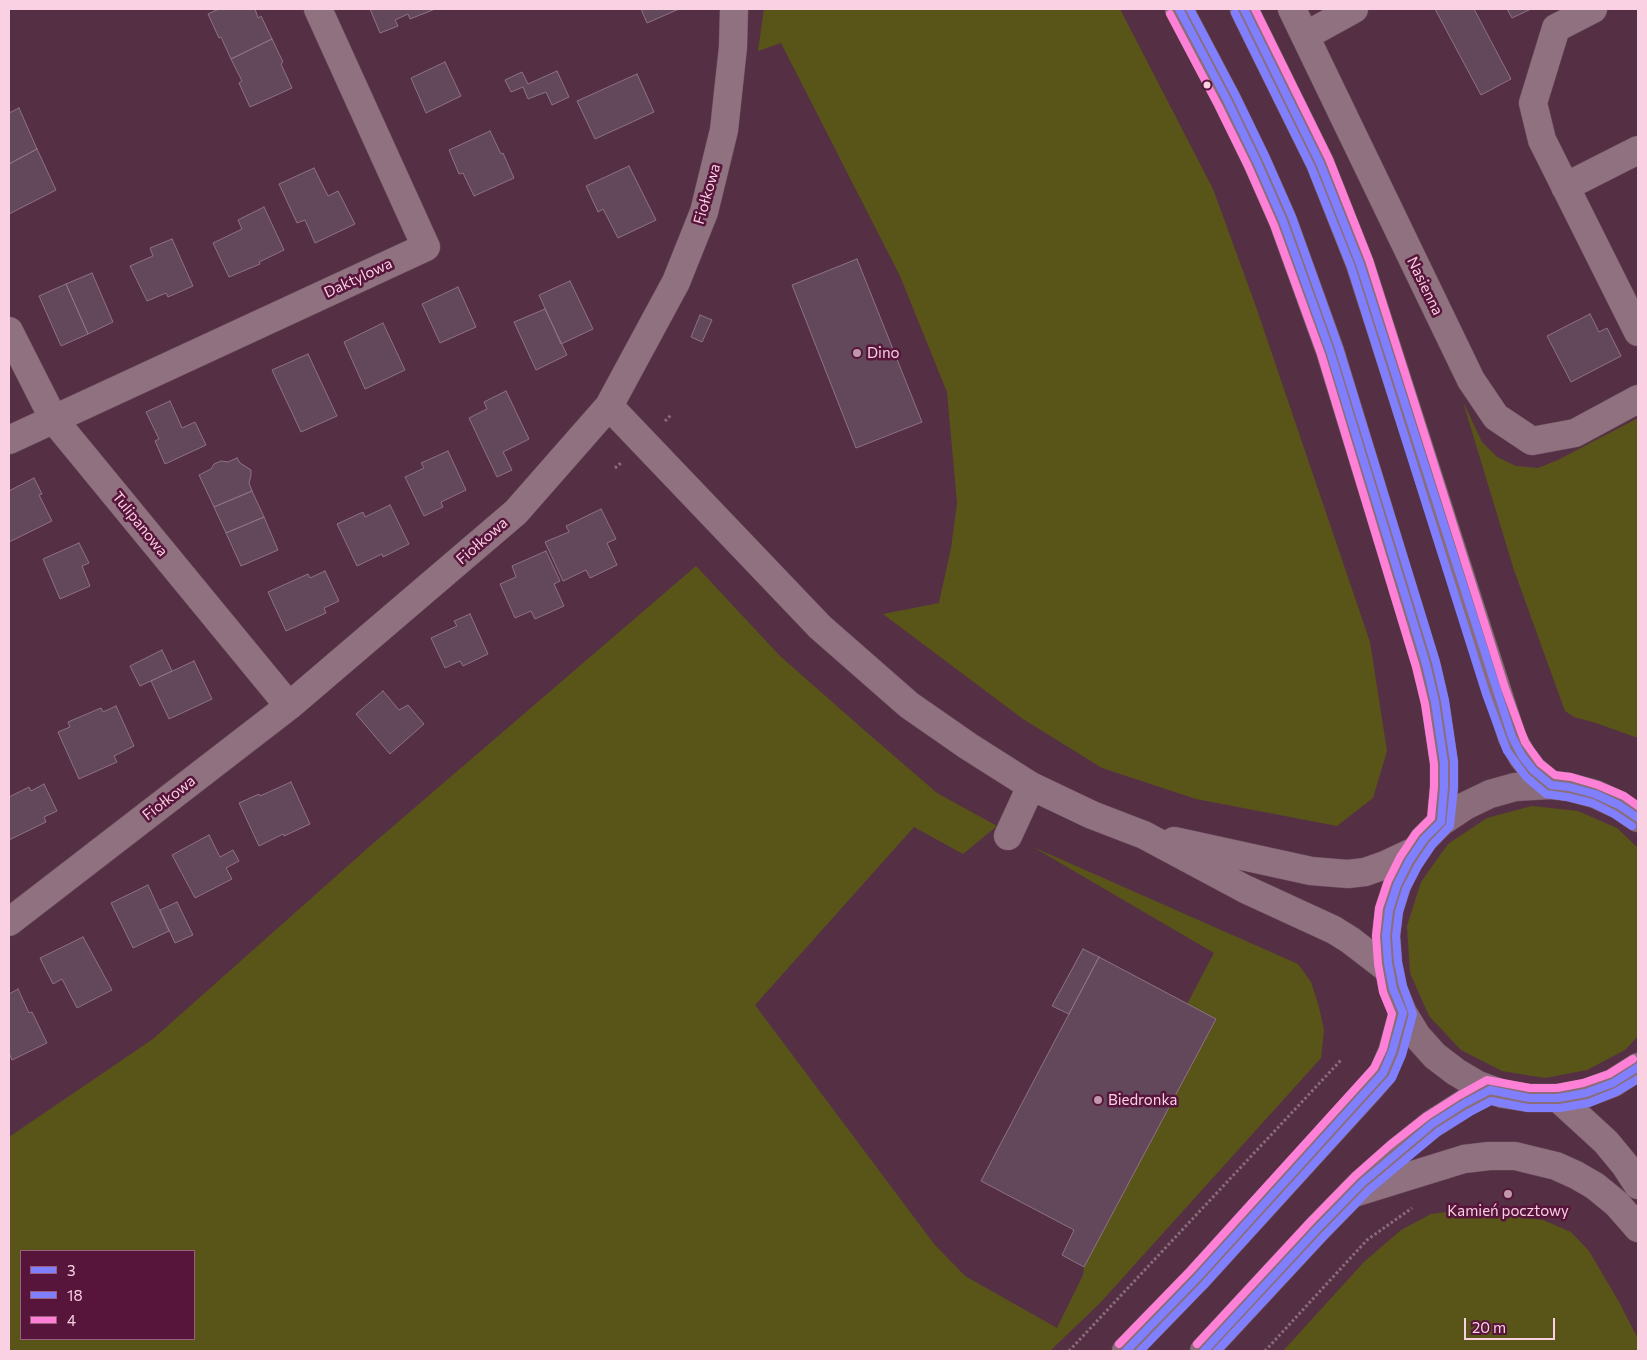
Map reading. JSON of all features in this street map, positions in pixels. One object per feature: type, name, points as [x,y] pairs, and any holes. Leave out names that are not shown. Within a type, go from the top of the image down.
[{"type":"main road","points":[[1179,9],[1257,162],[1283,222],[1330,351],[1426,664],[1444,763],[1442,822]]},
{"type":"main road","points":[[1244,9],[1320,163],[1360,264],[1512,738],[1522,756],[1533,770],[1551,785]]},
{"type":"main road","points":[[1638,818],[1619,805],[1595,794],[1569,787],[1551,785],[1515,787],[1490,794],[1465,806],[1442,822],[1424,839],[1415,851],[1397,885],[1389,910],[1386,936],[1393,989],[1403,1013],[1417,1036],[1435,1056],[1456,1072],[1478,1085],[1490,1090],[1529,1098],[1558,1098],[1586,1093],[1613,1083],[1638,1067]]},
{"type":"main road","points":[[1126,1351],[1197,1278],[1383,1073],[1392,1052],[1403,1013]]},
{"type":"main road","points":[[1204,1351],[1351,1194],[1397,1152],[1432,1124],[1490,1090]]},
{"type":"street","name":"Daktylowa","points":[[54,420],[426,247],[318,9]]},
{"type":"street","name":"Fiołkowa","points":[[9,922],[289,706],[516,512],[609,406],[676,282],[704,212],[724,130],[733,47],[734,9]]},
{"type":"street","name":"Nasienna","points":[[1292,9],[1471,380],[1496,417],[1532,440],[1575,433],[1638,399]]},
{"type":"street","points":[[1305,36],[1354,9]]},
{"type":"street","points":[[1593,9],[1556,28],[1533,103],[1542,140],[1638,332]]},
{"type":"street","points":[[1565,187],[1638,150]]},
{"type":"street","name":"Tulipanowa","points":[[9,331],[54,420],[289,706]]},
{"type":"street","points":[[609,406],[820,628],[909,705],[968,746],[1031,786],[1092,816],[1144,835],[1311,871],[1348,874],[1364,872],[1415,851]]},
{"type":"street","points":[[9,440],[54,420]]},
{"type":"street","points":[[1008,836],[1031,786]]},
{"type":"street","points":[[1144,835],[1245,889],[1334,930],[1389,970]]},
{"type":"street","points":[[1558,1098],[1606,1142],[1625,1165],[1638,1185]]},
{"type":"street","points":[[1351,1194],[1464,1159],[1515,1156],[1556,1166],[1588,1182],[1617,1204],[1638,1228]]},
{"type":"path","points":[[1069,1351],[1342,1059]]},
{"type":"path","points":[[1264,1351],[1367,1240],[1416,1206]]},
{"type":"shaded area","points":[[764,9],[1120,9],[1213,189],[1255,304],[1370,642],[1387,751],[1373,798],[1337,826],[1196,799],[1102,768],[1023,719],[883,614],[939,603],[951,548],[957,503],[947,392],[900,276],[781,43],[758,51]]},
{"type":"shaded area","points":[[1463,402],[1482,442],[1497,457],[1516,466],[1538,468],[1558,460],[1638,418],[1638,738],[1574,717],[1565,711],[1514,570]]},
{"type":"shaded area","points":[[696,566],[780,656],[864,730],[937,793],[997,826],[963,854],[914,827],[755,1005],[934,1244],[965,1276],[1057,1328],[1083,1275],[1084,1267],[1187,1004],[1214,953],[1033,847],[1298,964],[1311,982],[1324,1030],[1321,1058],[1100,1303],[1050,1351],[9,1351],[9,1137],[153,1039],[369,847]]},
{"type":"shaded area","points":[[1532,806],[1578,811],[1617,828],[1638,848],[1638,1036],[1625,1050],[1587,1070],[1545,1078],[1502,1071],[1461,1050],[1429,1016],[1410,973],[1407,926],[1421,882],[1448,844],[1487,818]]},
{"type":"shaded area","points":[[1461,1210],[1543,1220],[1571,1232],[1589,1251],[1619,1302],[1638,1339],[1638,1351],[1283,1351],[1364,1262],[1401,1230],[1431,1214]]},
{"type":"building","points":[[219,9],[255,9],[258,18],[261,16],[272,39],[231,59],[208,14]]},
{"type":"building","points":[[370,9],[435,9],[410,19],[408,14],[395,20],[398,26],[380,33]]},
{"type":"building","points":[[641,9],[679,9],[647,23]]},
{"type":"building","points":[[1435,9],[1474,9],[1511,79],[1481,95]]},
{"type":"building","points":[[1507,9],[1531,9],[1512,18]]},
{"type":"building","points":[[272,39],[292,88],[250,107],[239,83],[242,81],[231,59]]},
{"type":"building","points":[[445,62],[461,96],[426,113],[411,78]]},
{"type":"building","points":[[557,71],[569,97],[552,105],[546,92],[528,99],[523,87],[511,92],[505,80],[522,72],[528,84]]},
{"type":"building","points":[[637,74],[654,112],[595,139],[577,101]]},
{"type":"building","points":[[19,108],[37,149],[9,164],[9,113]]},
{"type":"building","points":[[490,131],[501,154],[503,153],[514,178],[474,196],[463,173],[459,174],[449,150]]},
{"type":"building","points":[[37,149],[56,190],[9,214],[9,164]]},
{"type":"building","points":[[629,166],[656,220],[618,238],[603,209],[598,212],[586,186]]},
{"type":"building","points":[[314,168],[328,196],[338,191],[355,224],[315,243],[305,220],[297,223],[279,184]]},
{"type":"building","points":[[264,207],[284,250],[259,262],[260,264],[229,277],[213,243],[242,229],[238,220]]},
{"type":"building","points":[[172,239],[193,286],[168,297],[166,293],[147,301],[130,266],[153,256],[150,248]]},
{"type":"building","name":"Dino","points":[[857,259],[922,422],[856,448],[792,285]]},
{"type":"building","points":[[92,273],[113,322],[88,334],[66,284]]},
{"type":"building","points":[[570,281],[593,329],[561,344],[539,295]]},
{"type":"building","points":[[66,284],[88,334],[61,346],[39,296]]},
{"type":"building","points":[[458,287],[476,327],[440,343],[422,304]]},
{"type":"building","points":[[545,309],[567,355],[536,370],[514,322]]},
{"type":"building","points":[[1590,314],[1599,332],[1607,328],[1621,356],[1571,382],[1547,336]]},
{"type":"building","points":[[700,315],[712,320],[702,342],[691,337]]},
{"type":"building","points":[[383,323],[405,370],[365,389],[344,342]]},
{"type":"building","points":[[308,354],[337,416],[301,432],[272,370]]},
{"type":"building","points":[[506,391],[529,439],[503,452],[512,470],[497,477],[469,418],[487,409],[484,402]]},
{"type":"building","points":[[170,401],[182,428],[195,422],[206,445],[165,464],[155,441],[159,439],[146,412]]},
{"type":"building","points":[[448,451],[466,490],[441,502],[443,507],[424,516],[405,477],[424,468],[421,463]]},
{"type":"building","points":[[237,458],[240,463],[251,470],[249,483],[252,491],[214,507],[199,475],[211,469],[214,464],[221,461],[228,462]]},
{"type":"building","points":[[34,478],[42,494],[39,495],[52,521],[9,542],[9,491]]},
{"type":"building","points":[[252,491],[264,517],[226,533],[214,507]]},
{"type":"building","points":[[390,505],[409,544],[383,557],[382,554],[357,566],[337,524],[363,512],[365,517]]},
{"type":"building","points":[[601,509],[616,539],[607,543],[617,565],[590,578],[586,570],[563,581],[545,542],[569,532],[566,526]]},
{"type":"building","points":[[264,517],[278,550],[241,566],[226,533]]},
{"type":"building","points":[[79,543],[89,563],[82,566],[90,586],[60,599],[43,559]]},
{"type":"building","points":[[546,551],[560,581],[554,584],[564,606],[535,619],[531,611],[515,618],[500,584],[516,577],[512,566]]},
{"type":"building","points":[[325,571],[339,601],[324,608],[326,613],[286,631],[268,592],[308,574],[310,578]]},
{"type":"building","points":[[470,614],[488,654],[463,666],[460,661],[445,668],[431,638],[457,626],[454,621]]},
{"type":"building","points":[[162,650],[172,671],[140,686],[130,666]]},
{"type":"building","points":[[194,661],[212,699],[169,719],[151,681]]},
{"type":"building","points":[[383,691],[399,710],[408,705],[424,724],[390,754],[356,714]]},
{"type":"building","points":[[116,706],[134,746],[114,756],[117,762],[79,779],[58,732],[70,727],[68,722],[101,708],[103,712]]},
{"type":"building","points":[[291,782],[310,824],[284,836],[283,834],[259,846],[239,803]]},
{"type":"building","points":[[44,784],[57,811],[44,817],[46,822],[9,840],[9,797],[29,787],[31,791]]},
{"type":"building","points":[[209,835],[220,857],[233,850],[239,861],[226,868],[232,879],[195,898],[172,855]]},
{"type":"building","points":[[148,885],[169,931],[133,948],[111,903]]},
{"type":"building","points":[[177,902],[193,935],[175,943],[160,910]]},
{"type":"building","points":[[83,937],[112,990],[77,1008],[62,979],[53,984],[40,958]]},
{"type":"building","points":[[1083,949],[1099,957],[1069,1014],[1052,1006]]},
{"type":"building","name":"Biedronka","points":[[1099,957],[1216,1019],[1084,1267],[1062,1255],[1074,1230],[981,1181]]},
{"type":"building","points":[[18,989],[29,1013],[32,1012],[47,1043],[12,1060],[9,1053],[9,994]]},
{"type":"transit line","name":"3","points":[[1179,9],[1257,162],[1283,221],[1330,351],[1426,664],[1435,702],[1444,763],[1441,822]]},
{"type":"transit line","name":"18","points":[[1140,1351],[1204,1285],[1392,1078],[1402,1055],[1413,1014],[1403,986],[1398,962],[1396,936],[1399,912],[1406,889],[1418,866],[1432,845],[1450,826],[1454,787],[1454,762],[1445,701],[1436,662],[1339,348],[1292,217],[1236,96],[1190,9]]},
{"type":"transit line","name":"3","points":[[1244,9],[1320,163],[1360,264],[1512,737],[1522,756],[1533,770],[1551,785]]},
{"type":"transit line","name":"4","points":[[1255,9],[1329,159],[1369,260],[1505,688],[1525,742],[1540,763],[1555,775],[1571,777],[1598,785],[1624,796],[1638,806]]},
{"type":"transit line","name":"18","points":[[1235,13],[1311,167],[1351,267],[1486,694],[1507,751],[1526,777],[1546,794],[1592,803],[1632,826]]},
{"type":"transit line","name":"4","points":[[1119,1344],[1190,1271],[1374,1068],[1383,1049],[1392,1014],[1383,992],[1378,964],[1376,936],[1379,908],[1388,881],[1400,857],[1416,833],[1431,818],[1434,787],[1434,764],[1425,704],[1416,667],[1321,354],[1274,225],[1248,166],[1170,14]]},
{"type":"transit line","name":"3","points":[[1551,785],[1569,787],[1595,794],[1619,805],[1638,818]]},
{"type":"transit line","name":"3","points":[[1403,1013],[1393,989],[1388,963],[1386,936],[1389,910],[1397,885],[1409,861],[1424,839],[1441,822]]},
{"type":"transit line","name":"3","points":[[1126,1351],[1197,1278],[1383,1073],[1392,1052],[1403,1013]]},
{"type":"transit line","name":"4","points":[[1197,1344],[1355,1176],[1427,1116],[1487,1080],[1530,1088],[1557,1088],[1583,1083],[1609,1074],[1633,1059]]},
{"type":"transit line","name":"3","points":[[1490,1090],[1529,1098],[1558,1098],[1586,1093],[1613,1083],[1638,1067]]},
{"type":"transit line","name":"18","points":[[1217,1351],[1369,1190],[1438,1132],[1491,1101],[1528,1108],[1560,1108],[1589,1103],[1616,1092],[1638,1079]]},
{"type":"transit line","name":"3","points":[[1204,1351],[1362,1183],[1432,1124],[1490,1090]]},
{"type":"place","name":"Dino","points":[[857,353]]},
{"type":"place","name":"Biedronka","points":[[1098,1100]]},
{"type":"place","name":"Kamień pocztowy","points":[[1508,1194]]}]
